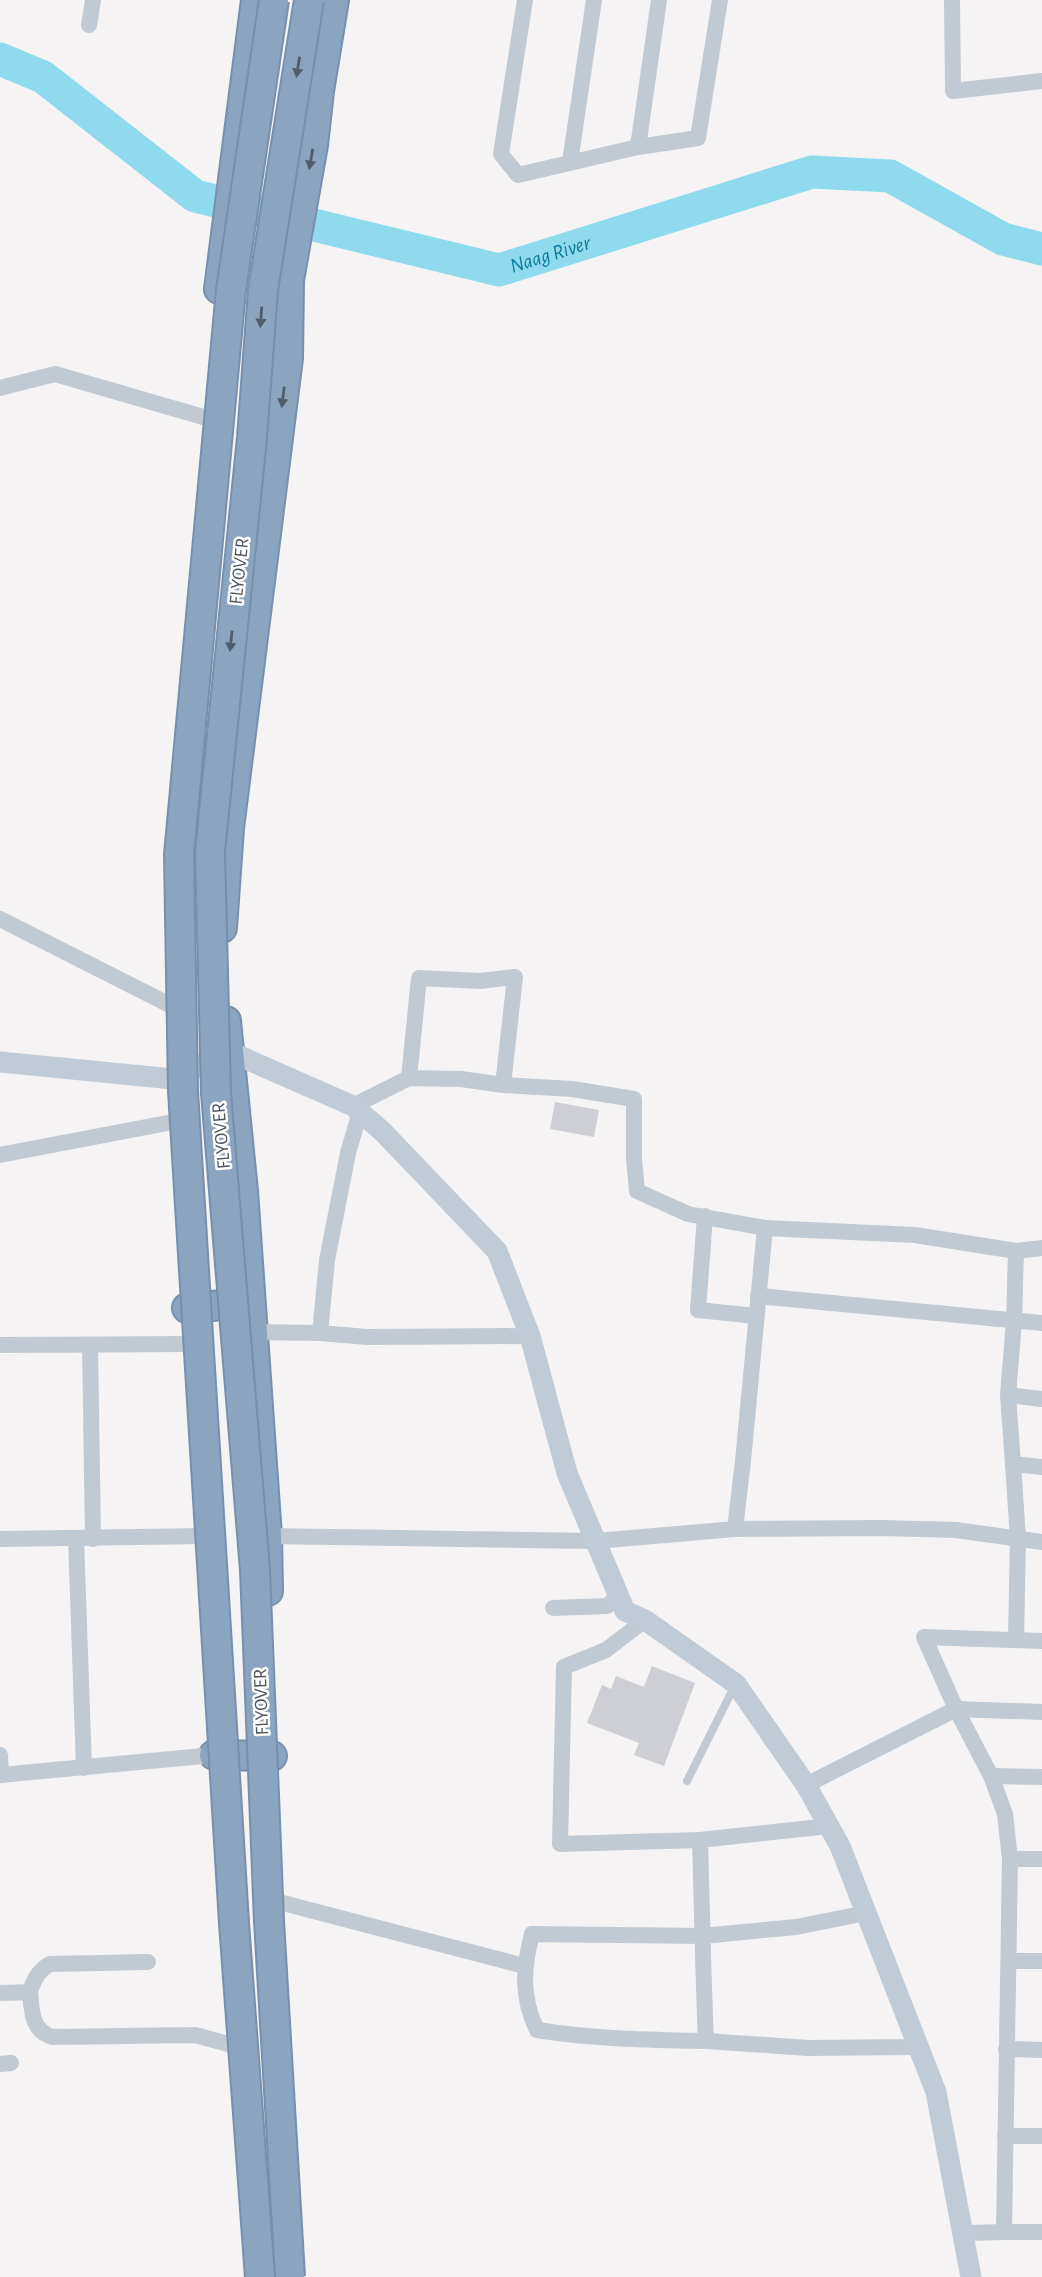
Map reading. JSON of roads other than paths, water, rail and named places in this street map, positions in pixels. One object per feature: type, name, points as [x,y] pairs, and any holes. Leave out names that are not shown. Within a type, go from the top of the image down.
[{"type":"highway","points":[[251,2277],[239,2047],[224,1955],[204,1536],[187,1308],[178,1121],[173,1079],[172,1006],[167,972],[171,857],[205,533],[220,270],[256,0]]},
{"type":"highway","name":"FLYOVER","points":[[260,2277],[234,1923],[183,1091],[179,855],[230,290],[274,0]]},
{"type":"highway","name":"FLYOVER","points":[[290,2277],[269,1921],[255,1570],[216,1093],[210,852],[252,438],[263,290],[309,0]]},
{"type":"highway","points":[[304,2277],[290,2122],[277,1903],[267,1536],[243,1191],[228,1051],[222,935],[229,828],[258,615],[288,358],[289,280],[313,145],[334,0]]},
{"type":"highway","points":[[220,270],[289,280]]},
{"type":"highway","points":[[187,1308],[250,1303]]},
{"type":"highway","points":[[214,1755],[272,1756]]},
{"type":"street","points":[[89,24],[93,0]]},
{"type":"street","points":[[525,0],[500,154],[518,175],[638,147],[698,138],[720,0]]},
{"type":"street","points":[[570,162],[594,0]]},
{"type":"street","points":[[638,147],[659,0]]},
{"type":"street","points":[[952,0],[953,91],[1042,81]]},
{"type":"street","points":[[0,388],[55,374],[210,419]]},
{"type":"street","points":[[0,919],[172,1006]]},
{"type":"street","points":[[409,1078],[419,978],[480,981],[515,977],[503,1085]]},
{"type":"street","points":[[0,1062],[173,1079],[228,1051],[356,1109],[382,1131],[497,1251],[530,1336],[567,1473],[625,1611],[645,1620],[736,1684],[806,1785],[840,1846],[936,2092],[971,2277]]},
{"type":"street","points":[[320,1333],[327,1260],[356,1109],[409,1078],[461,1079],[503,1085],[572,1089],[634,1098],[637,1191],[688,1214],[765,1228],[915,1235],[1016,1251],[1042,1248]]},
{"type":"street","points":[[0,1155],[178,1121]]},
{"type":"street","points":[[705,1216],[698,1310],[756,1316]]},
{"type":"street","points":[[735,1530],[765,1228]]},
{"type":"street","points":[[1016,1251],[1008,1395],[1018,1538],[1016,1640]]},
{"type":"street","points":[[758,1296],[1042,1323]]},
{"type":"street","points":[[252,1332],[367,1337],[530,1336]]},
{"type":"street","points":[[0,1345],[190,1344]]},
{"type":"street","points":[[90,1345],[93,1539]]},
{"type":"street","points":[[1008,1395],[1042,1399]]},
{"type":"street","points":[[1013,1464],[1042,1467]]},
{"type":"street","points":[[267,1536],[596,1541],[735,1530],[882,1528],[956,1530],[1042,1542]]},
{"type":"street","points":[[0,1539],[204,1536]]},
{"type":"street","points":[[76,1539],[84,1768]]},
{"type":"street","points":[[553,1608],[607,1606],[618,1596]]},
{"type":"street","points":[[645,1620],[606,1650],[564,1667],[560,1844],[700,1840],[829,1826]]},
{"type":"street","points":[[1004,2232],[1010,1961],[1010,1859],[1005,1814],[991,1776],[956,1709],[924,1637],[1042,1641]]},
{"type":"street","points":[[806,1785],[956,1709],[1042,1712]]},
{"type":"street","points":[[0,1755],[0,1775],[214,1755]]},
{"type":"street","points":[[991,1776],[1042,1777]]},
{"type":"street","points":[[700,1840],[706,2041]]},
{"type":"street","points":[[1010,1859],[1042,1859]]},
{"type":"street","points":[[279,1902],[524,1966]]},
{"type":"street","points":[[866,1913],[796,1927],[702,1936],[532,1934],[524,1966],[529,2013],[537,2030],[564,2034],[808,2048],[918,2048]]},
{"type":"street","points":[[1010,1961],[1042,1961]]},
{"type":"street","points":[[148,1962],[50,1964],[41,1970],[30,1992],[33,2020],[44,2034],[52,2037],[195,2035],[239,2047]]},
{"type":"street","points":[[0,1993],[30,1992]]},
{"type":"street","points":[[1006,2049],[1042,2050]]},
{"type":"street","points":[[1005,2136],[1042,2136]]},
{"type":"street","points":[[964,2233],[1042,2232]]},
{"type":"lane","points":[[687,1781],[736,1684]]},
{"type":"waterway","name":"Naag River","points":[[0,59],[43,77],[195,196],[499,270],[812,172],[890,176],[1003,239],[1042,249]]}]
